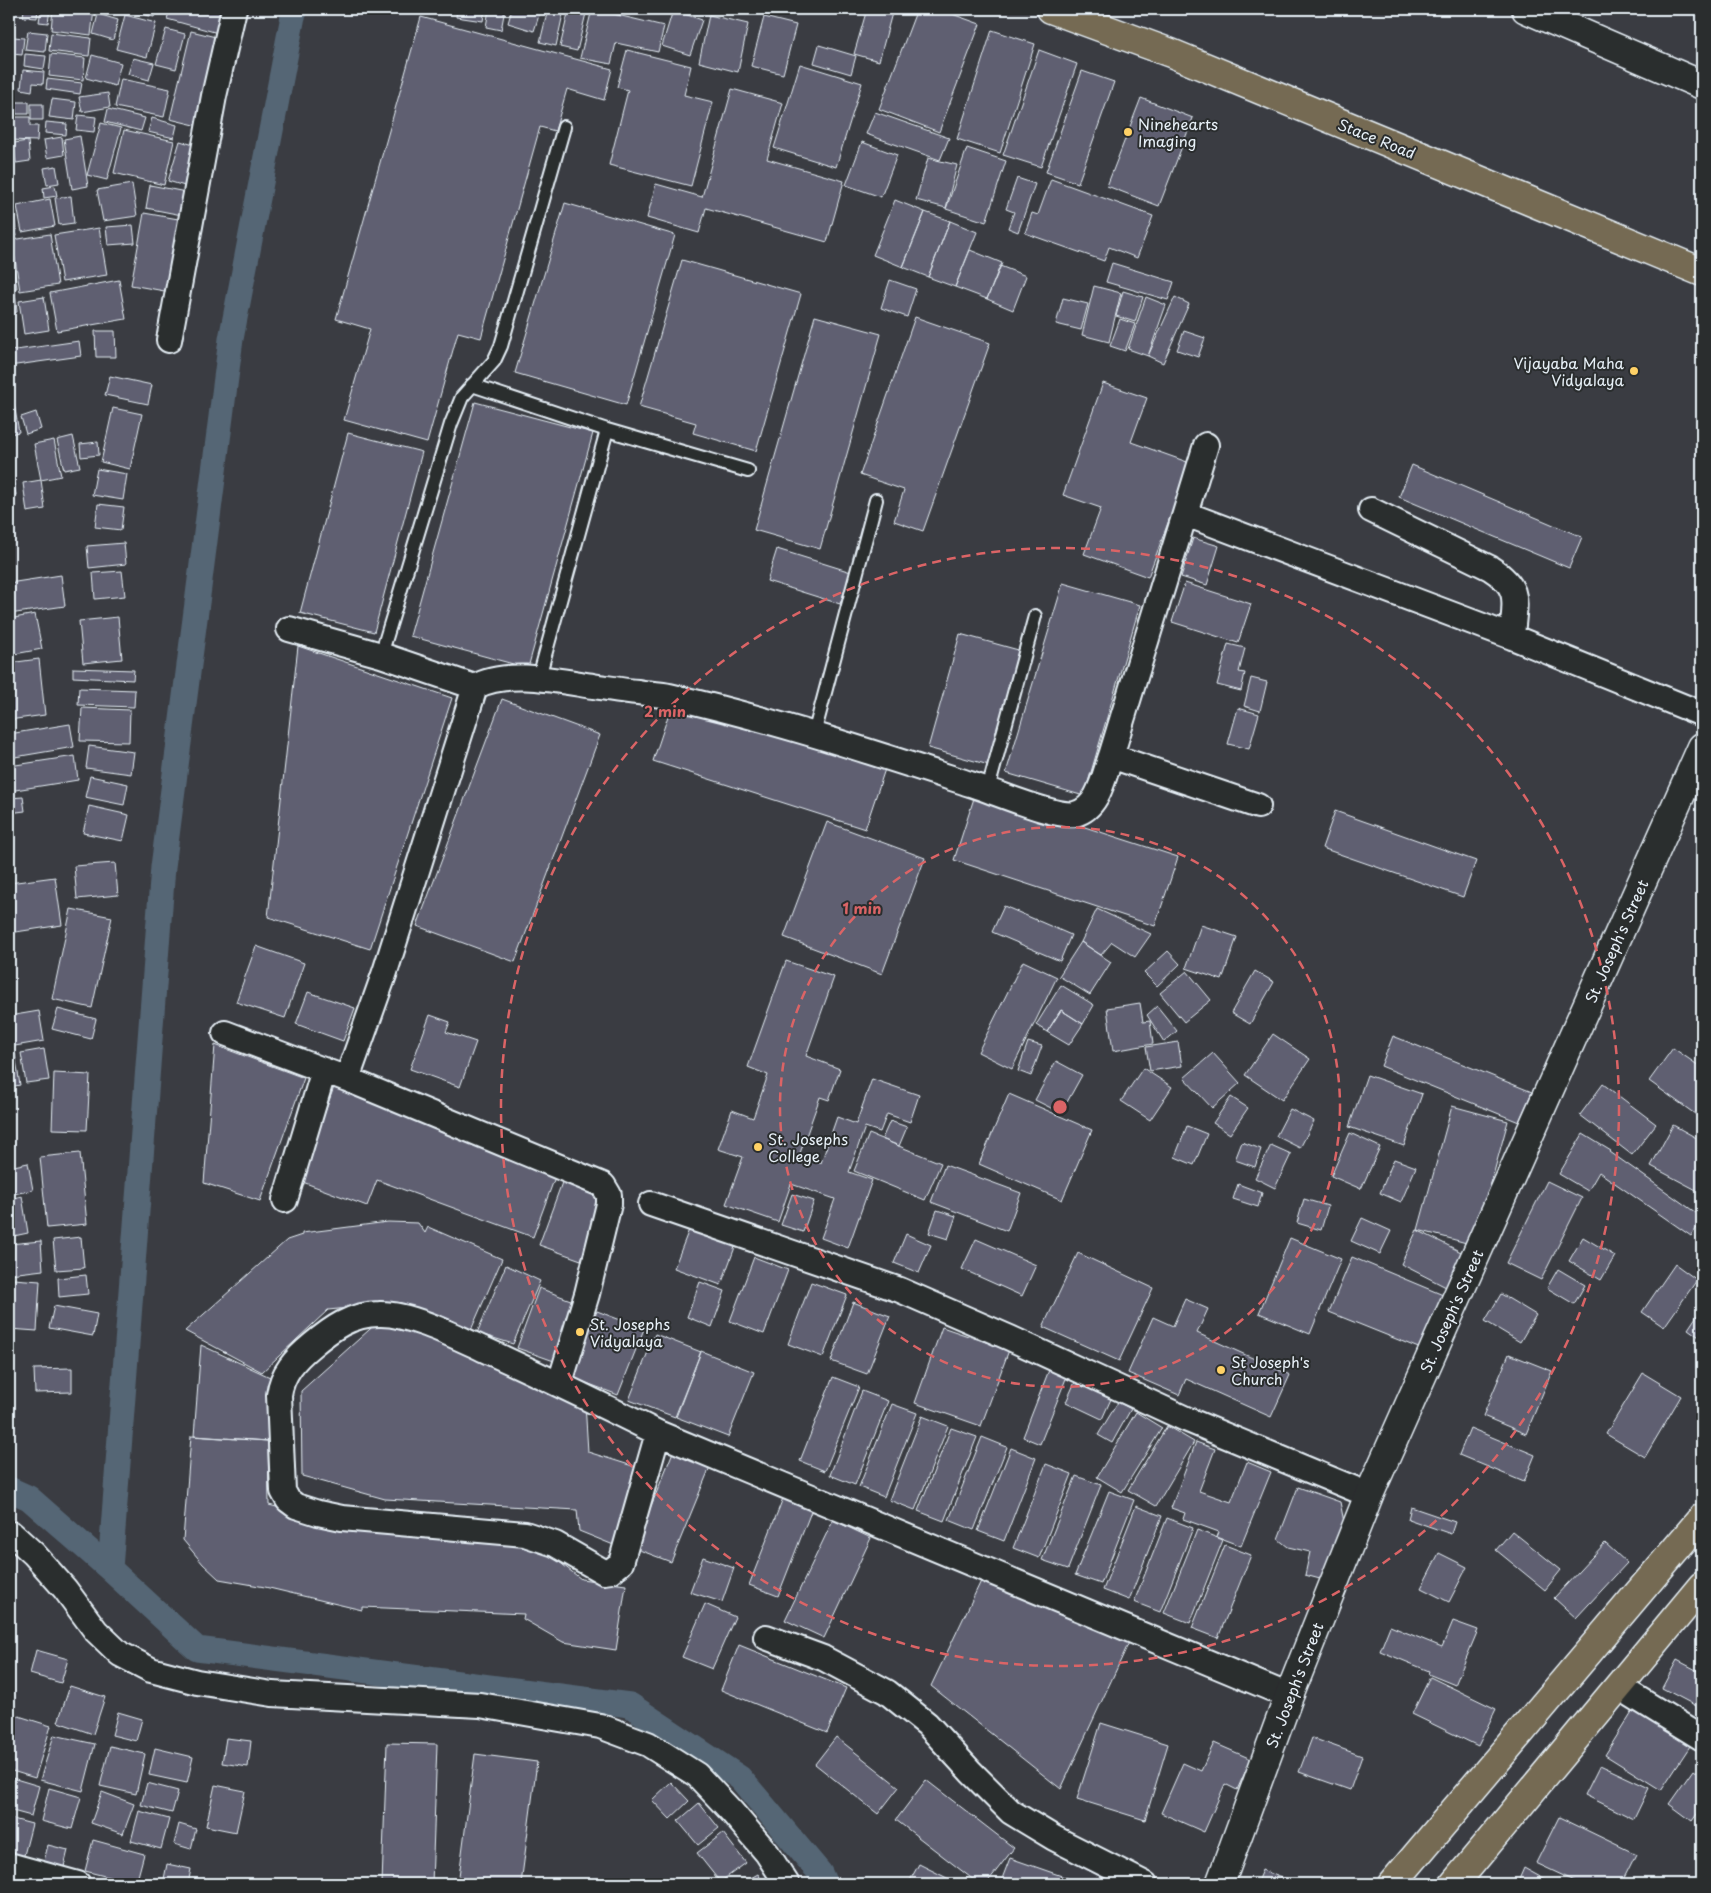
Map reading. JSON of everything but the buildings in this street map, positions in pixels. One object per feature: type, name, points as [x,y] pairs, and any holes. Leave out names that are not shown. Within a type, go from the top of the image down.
[{"type":"main road","name":"Stace Road","points":[[1051,9],[1171,53],[1702,272]]},
{"type":"main road","points":[[1526,9],[1702,85]]},
{"type":"main road","name":"St. Joseph's Street","points":[[1220,1884],[1289,1696],[1369,1495],[1702,747]]},
{"type":"main road","points":[[1392,1884],[1702,1518]]},
{"type":"main road","points":[[1454,1884],[1702,1586]]},
{"type":"street","points":[[169,340],[214,96],[234,9]]},
{"type":"street","points":[[347,1079],[385,972],[475,687],[496,678],[539,677],[667,695],[814,734],[988,789],[1051,812],[1062,815],[1075,814],[1094,802],[1112,756],[1206,445]]},
{"type":"street","points":[[1371,510],[1503,576],[1513,589],[1512,637]]},
{"type":"street","points":[[1186,514],[1512,637],[1702,714]]},
{"type":"street","points":[[289,629],[381,655],[475,687]]},
{"type":"street","points":[[1112,756],[1258,806]]},
{"type":"street","points":[[225,1033],[347,1079],[603,1184],[609,1195],[609,1204],[587,1294],[562,1376],[564,1386]]},
{"type":"street","points":[[285,1200],[324,1070]]},
{"type":"street","points":[[651,1204],[900,1290],[1010,1338],[1188,1420],[1369,1495]]},
{"type":"street","points":[[658,1433],[621,1563],[611,1571],[604,1572],[555,1544],[525,1534],[342,1518],[318,1514],[296,1506],[288,1500],[282,1491],[279,1404],[281,1381],[303,1353],[330,1330],[343,1322],[359,1316],[395,1315],[442,1330],[564,1386],[658,1433],[1289,1696]]},
{"type":"street","points":[[9,1534],[12,1534],[34,1554],[65,1589],[96,1631],[120,1654],[151,1670],[197,1682],[272,1694],[480,1705],[600,1726],[648,1744],[697,1776],[768,1853],[787,1884]]},
{"type":"street","points":[[766,1637],[823,1658],[887,1692],[927,1724],[970,1772],[1011,1812],[1054,1838],[1144,1884]]},
{"type":"street","points":[[1619,1687],[1702,1738]]},
{"type":"street","points":[[9,1865],[78,1884]]},
{"type":"lane","points":[[381,655],[451,424],[462,397],[494,361],[501,346],[564,127]]},
{"type":"lane","points":[[472,385],[607,430],[748,472]]},
{"type":"lane","points":[[539,677],[607,430]]},
{"type":"lane","points":[[814,734],[876,500]]},
{"type":"lane","points":[[988,789],[1035,616]]},
{"type":"waterway","points":[[296,9],[293,16],[231,339],[163,867],[110,1569],[197,1649],[630,1705],[740,1778],[820,1873],[825,1884]]},
{"type":"waterway","points":[[9,1489],[29,1498],[110,1569]]},
{"type":"place","name":"Ninehearts Imaging","points":[[1128,132]]},
{"type":"place","name":"Vijayaba Maha Vidyalaya","points":[[1634,371]]},
{"type":"place","name":"St. Josephs College","points":[[758,1147]]},
{"type":"place","name":"St. Josephs Vidyalaya","points":[[580,1332]]},
{"type":"place","name":"St Joseph's Church","points":[[1221,1370]]}]
